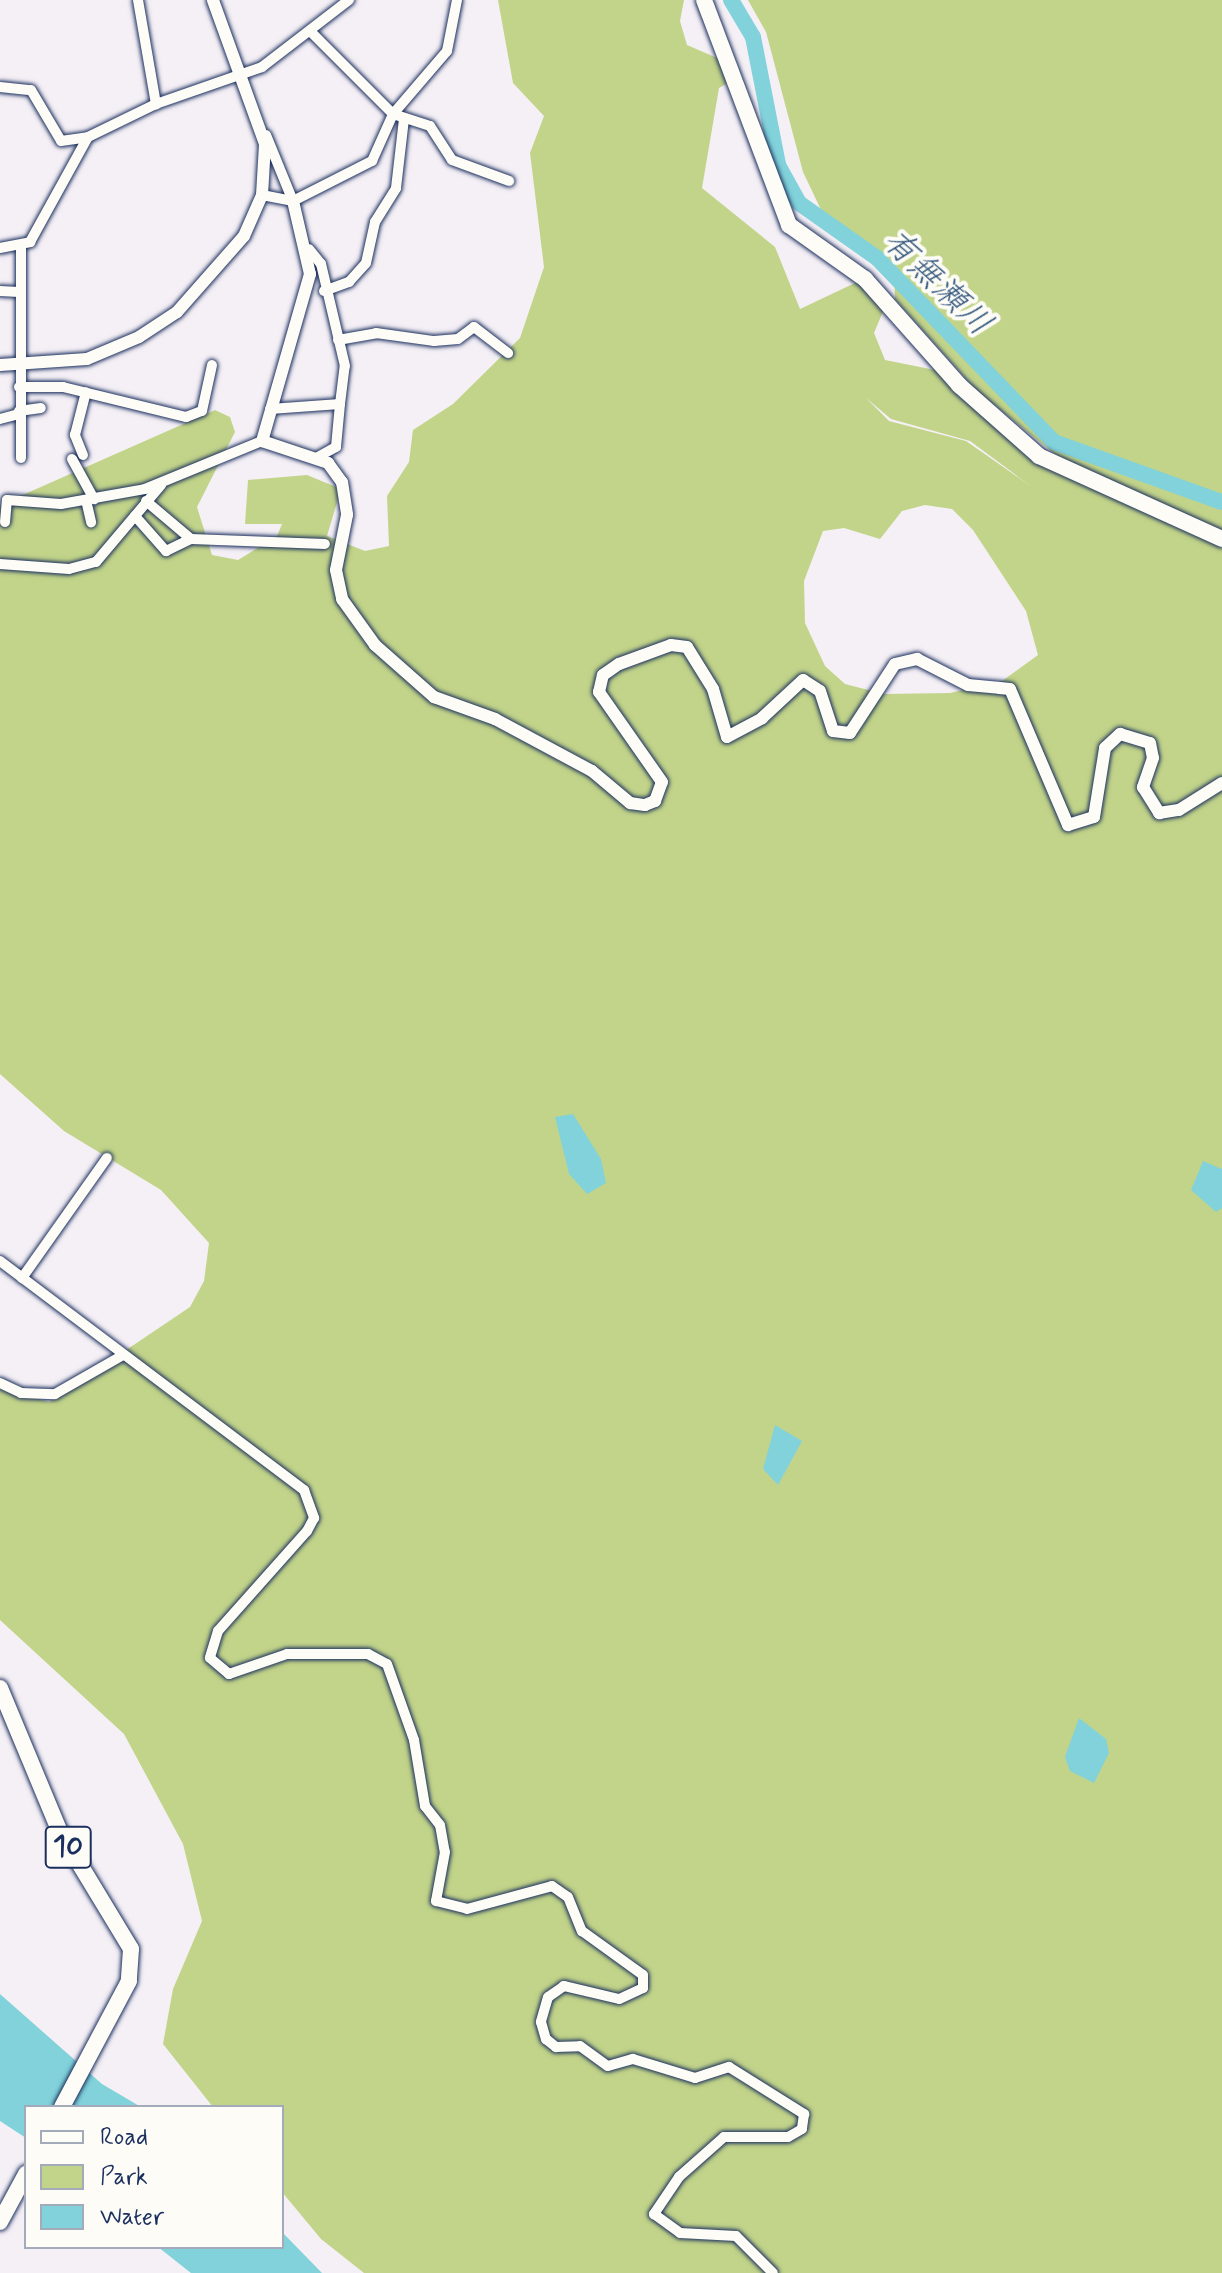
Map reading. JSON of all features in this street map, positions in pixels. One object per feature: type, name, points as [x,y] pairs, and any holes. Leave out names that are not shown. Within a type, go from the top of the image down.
[{"type":"main road","points":[[704,0],[789,225],[873,286],[959,385],[1039,456],[1222,539]]},
{"type":"main road","name":"10","points":[[0,1688],[59,1830],[128,1935],[132,1963],[121,1999],[63,2105]]},
{"type":"main road","points":[[0,2222],[24,2178]]},
{"type":"street","points":[[138,0],[155,52],[156,104]]},
{"type":"street","points":[[213,0],[293,201],[324,291],[345,366],[336,447],[310,459]]},
{"type":"street","points":[[0,87],[31,90],[61,141],[88,137],[156,104],[242,76],[310,31],[349,0]]},
{"type":"street","points":[[262,195],[293,201],[372,161],[399,117],[447,51],[457,0]]},
{"type":"street","points":[[310,31],[399,117],[430,126],[452,160],[509,181]]},
{"type":"street","points":[[324,291],[349,282],[366,263],[375,222],[396,188],[399,117]]},
{"type":"street","points":[[0,365],[87,359],[177,312],[244,236],[262,195],[261,122]]},
{"type":"street","points":[[21,458],[18,365],[21,248],[88,137]]},
{"type":"street","points":[[0,248],[21,248]]},
{"type":"street","points":[[262,441],[310,274],[309,249]]},
{"type":"street","points":[[0,291],[19,292]]},
{"type":"street","points":[[338,340],[376,333],[434,341],[458,339],[474,327],[508,353]]},
{"type":"street","points":[[19,387],[86,392],[117,405],[194,416],[202,411],[212,365]]},
{"type":"street","points":[[86,392],[75,435],[90,500],[91,522]]},
{"type":"street","points":[[270,409],[340,404]]},
{"type":"street","points":[[0,419],[41,408]]},
{"type":"street","points":[[5,522],[7,500],[90,500],[164,482],[262,441],[328,463],[342,482],[347,515],[337,585],[375,645],[434,697],[495,719],[592,771],[630,803],[655,801],[662,782],[602,701],[599,682],[619,664],[678,644],[704,671],[727,737],[762,718],[803,680],[820,691],[833,731],[850,733],[905,659],[968,685],[1010,689],[1068,825],[1094,817],[1105,748],[1120,734],[1150,743],[1143,787],[1159,813],[1179,810],[1222,783]]},
{"type":"street","points":[[0,564],[84,566],[112,550],[146,501],[164,482]]},
{"type":"street","points":[[146,501],[191,539]]},
{"type":"street","points":[[135,516],[166,551],[191,539],[325,544]]},
{"type":"street","points":[[22,1278],[107,1158]]},
{"type":"street","points":[[0,1261],[123,1355],[290,1474],[312,1505],[307,1531],[218,1631],[210,1658],[219,1671],[287,1654],[368,1654],[387,1664],[414,1740],[425,1806],[440,1825],[445,1852],[436,1901],[467,1909],[552,1886],[568,1897],[582,1931],[643,1975],[643,1988],[619,1999],[564,1986],[548,1997],[546,2039],[556,2047],[580,2046],[608,2066],[633,2059],[695,2078],[729,2067],[804,2114],[802,2129],[788,2137],[724,2137],[679,2177],[654,2214],[680,2233],[736,2236],[773,2273]]},
{"type":"street","points":[[0,1383],[21,1393],[55,1394],[123,1355]]},
{"type":"green space","points":[[498,0],[684,0],[680,21],[687,45],[724,61],[731,81],[719,88],[702,188],[775,247],[800,309],[857,282],[885,307],[874,333],[885,360],[935,370],[978,410],[1083,477],[976,390],[895,299],[894,276],[823,214],[803,172],[766,32],[748,0],[1222,0],[1222,2273],[364,2273],[321,2239],[284,2194],[284,2105],[211,2105],[163,2044],[173,1989],[202,1921],[183,1844],[124,1734],[0,1620],[0,1387],[49,1402],[190,1307],[204,1281],[209,1243],[161,1190],[64,1131],[0,1074],[0,505],[215,410],[230,417],[235,432],[197,507],[212,555],[238,560],[277,536],[282,524],[245,524],[248,480],[307,475],[341,489],[327,536],[365,551],[389,546],[387,496],[409,462],[413,430],[453,404],[520,338],[544,267],[530,153],[544,116],[513,83]],"holes":[[[866,398],[891,419],[970,441],[1032,487],[966,441],[889,421]],[[925,505],[952,509],[973,530],[1026,611],[1038,655],[1002,681],[950,693],[884,694],[845,684],[825,666],[805,623],[804,581],[823,531],[844,528],[880,539],[902,511]]]},
{"type":"water","points":[[573,1114],[601,1159],[606,1183],[587,1194],[569,1174],[555,1117]]},
{"type":"water","points":[[1203,1161],[1222,1169],[1222,1208],[1216,1212],[1191,1190]]},
{"type":"water","points":[[775,1425],[802,1441],[778,1485],[763,1469]]},
{"type":"water","points":[[1079,1718],[1106,1739],[1109,1753],[1094,1783],[1070,1771],[1065,1757]]},
{"type":"water","points":[[0,1994],[102,2084],[138,2105],[24,2105],[24,2137],[0,2121]]},
{"type":"water","points":[[284,2234],[322,2273],[191,2273],[161,2249],[284,2249]]},
{"type":"waterway","name":"有無瀬川","points":[[731,0],[753,37],[778,165],[799,203],[877,258],[1054,442],[1222,502]]}]
